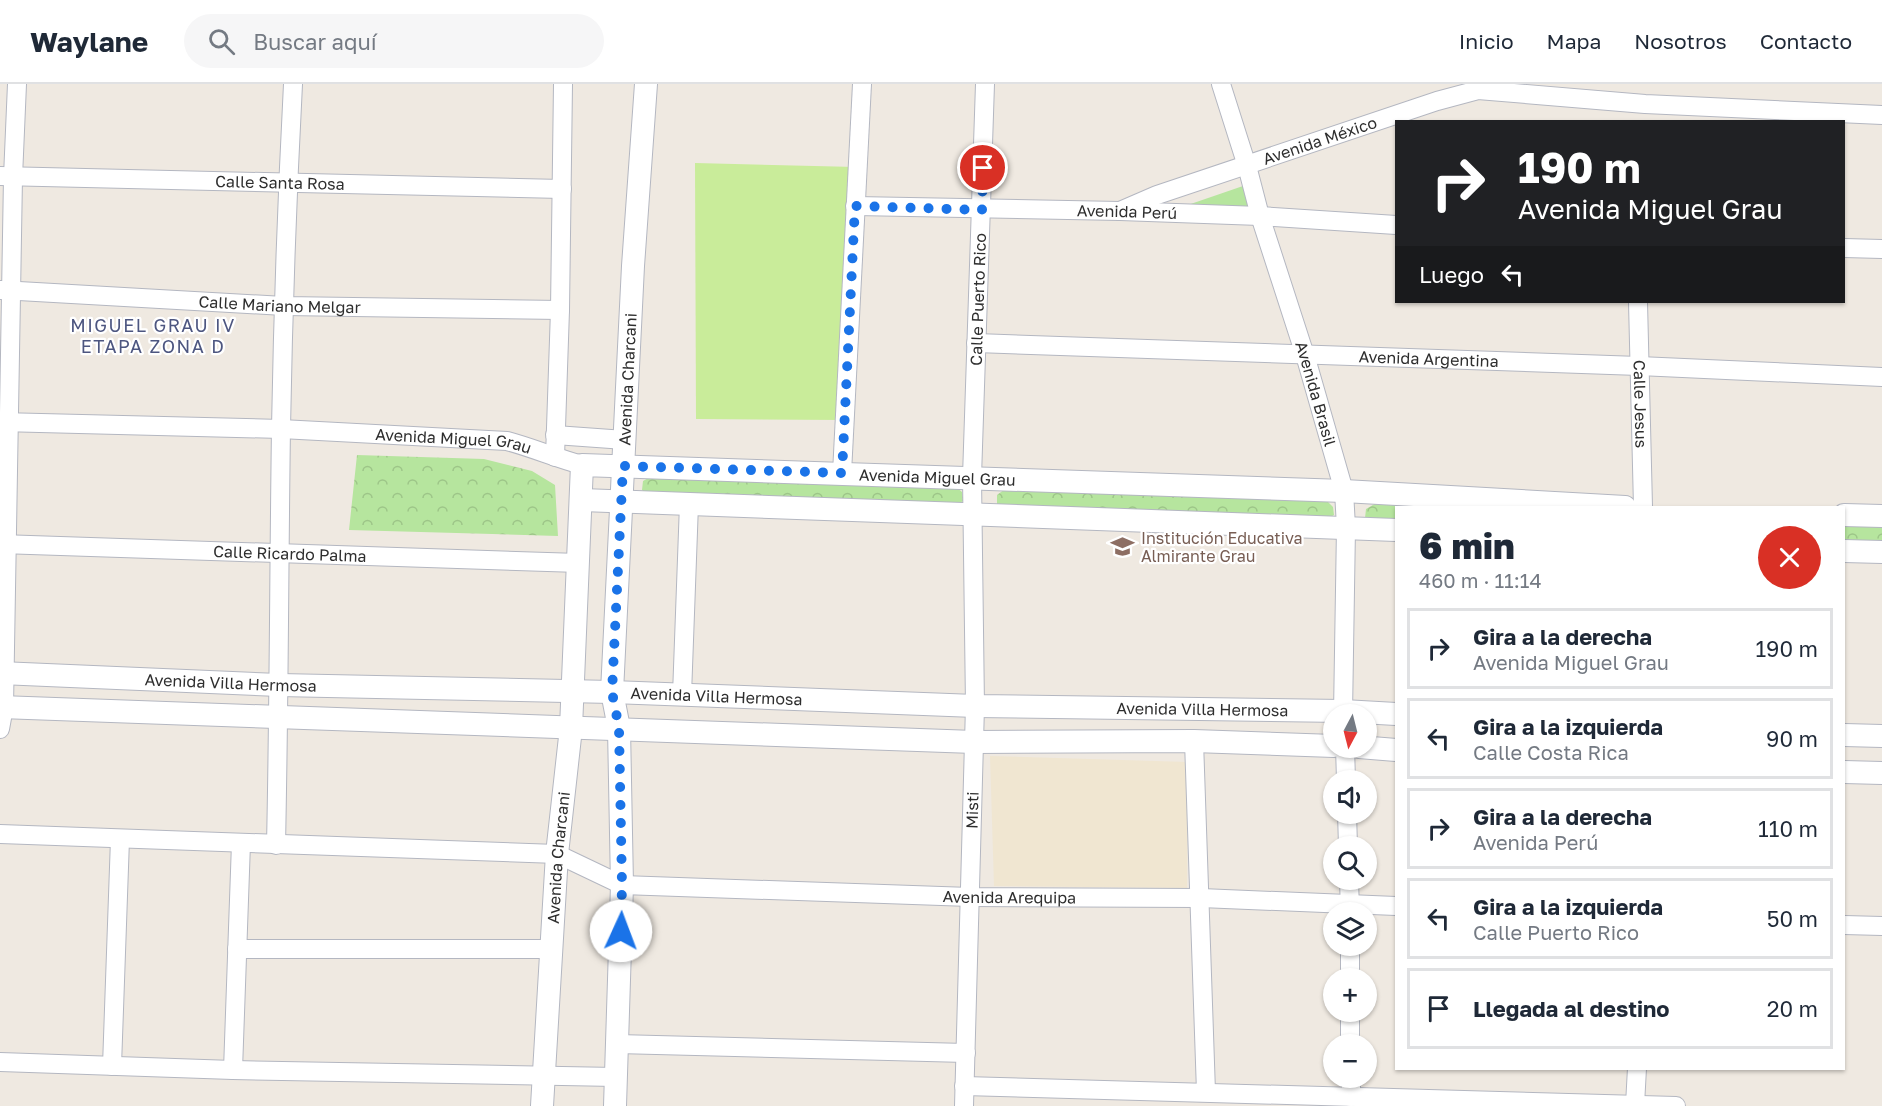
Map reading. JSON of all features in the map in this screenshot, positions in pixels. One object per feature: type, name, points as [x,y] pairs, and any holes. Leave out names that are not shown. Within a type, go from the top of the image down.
[{"type":"street","points":[[1,714],[6,176],[17,84]]},
{"type":"street","points":[[276,845],[281,429],[293,84]]},
{"type":"street","points":[[555,458],[560,310],[563,84]]},
{"type":"street","name":"Avenida Charcani","points":[[615,1106],[622,885],[619,728],[612,692],[633,266],[646,84]]},
{"type":"street","points":[[842,473],[862,84]]},
{"type":"street","name":"Calle Puerto Rico","points":[[972,515],[985,84]]},
{"type":"street","name":"Avenida Brasil","points":[[1221,84],[1260,216],[1305,355],[1344,491],[1346,527],[1343,704]]},
{"type":"street","name":"Avenida México","points":[[1120,211],[1157,195],[1477,87],[1645,104],[1882,115]]},
{"type":"street","name":"Calle Santa Rosa","points":[[6,176],[562,189]]},
{"type":"street","name":"Avenida Perú","points":[[855,206],[1120,211],[1260,216],[1395,225]]},
{"type":"street","points":[[1845,248],[1882,249]]},
{"type":"street","name":"Calle Mariano Melgar","points":[[6,291],[284,306],[560,310]]},
{"type":"street","name":"Calle Jesus","points":[[1638,303],[1643,506]]},
{"type":"street","name":"Avenida Argentina","points":[[976,343],[1639,366],[1882,377]]},
{"type":"street","name":"Avenida Miguel Grau","points":[[5,422],[281,429],[507,441],[582,465],[1344,491],[1607,506]]},
{"type":"street","points":[[555,435],[625,440]]},
{"type":"street","name":"Avenida Charcani","points":[[543,1106],[557,855],[572,728],[582,465]]},
{"type":"street","points":[[582,500],[1395,530]]},
{"type":"street","points":[[682,695],[688,504]]},
{"type":"street","points":[[1845,514],[1882,516]]},
{"type":"street","name":"Misti","points":[[964,1106],[975,706],[972,515]]},
{"type":"street","name":"Calle Ricardo Palma","points":[[4,544],[579,563]]},
{"type":"street","points":[[1845,551],[1882,552]]},
{"type":"street","name":"Avenida Villa Hermosa","points":[[2,673],[279,685],[612,692],[975,706],[1323,712]]},
{"type":"street","name":"Avenida Villa Hermosa","points":[[1377,713],[1395,714]]},
{"type":"street","name":"Avenida Villa Hermosa","points":[[1,714],[279,717],[974,742],[1194,741],[1323,746]]},
{"type":"street","points":[[1845,735],[1882,736]]},
{"type":"street","points":[[1194,741],[1206,1092]]},
{"type":"street","points":[[1377,748],[1395,750]]},
{"type":"street","points":[[1845,772],[1882,773]]},
{"type":"street","points":[[0,834],[557,855],[622,885]]},
{"type":"street","points":[[112,1066],[120,839]]},
{"type":"street","points":[[233,1070],[241,843]]},
{"type":"street","name":"Avenida Arequipa","points":[[622,885],[970,897],[1201,898],[1323,906]]},
{"type":"street","name":"Avenida Arequipa","points":[[1377,907],[1395,906]]},
{"type":"street","points":[[1845,925],[1882,926]]},
{"type":"street","points":[[237,949],[550,949]]},
{"type":"street","points":[[617,1044],[966,1053]]},
{"type":"street","points":[[0,1062],[233,1070],[616,1077]]},
{"type":"street","points":[[1635,1106],[1637,1070]]},
{"type":"street","points":[[964,1086],[1206,1092],[1363,1100],[1676,1106]]},
{"type":"shaded area","points":[[990,756],[1188,762],[1187,888],[994,886]]},
{"type":"green space","points":[[695,163],[856,167],[844,420],[696,419]]},
{"type":"green space","points":[[1243,186],[1251,213],[1179,208]]},
{"type":"green space","points":[[357,455],[484,459],[532,471],[555,485],[558,536],[349,530]]},
{"type":"green space","points":[[652,476],[955,486],[962,492],[963,501],[952,508],[650,497],[642,490],[643,481]]},
{"type":"green space","points":[[1005,489],[1325,499],[1333,507],[1334,515],[1325,520],[997,504],[997,495]]},
{"type":"green space","points":[[1378,502],[1480,506],[1395,506],[1395,525],[1365,518],[1366,509]]},
{"type":"green space","points":[[1845,520],[1882,522],[1882,545],[1845,544]]},
{"type":"place","name":"Institución Educativa Almirante Grau","points":[[1123,547]]},
{"type":"district","name":"MIGUEL GRAU IV ETAPA ZONA D","points":[[153,336]]},
{"type":"route","points":[[621,931],[619,728],[612,692],[623,466],[842,473],[855,206],[982,210],[983,168]]}]
